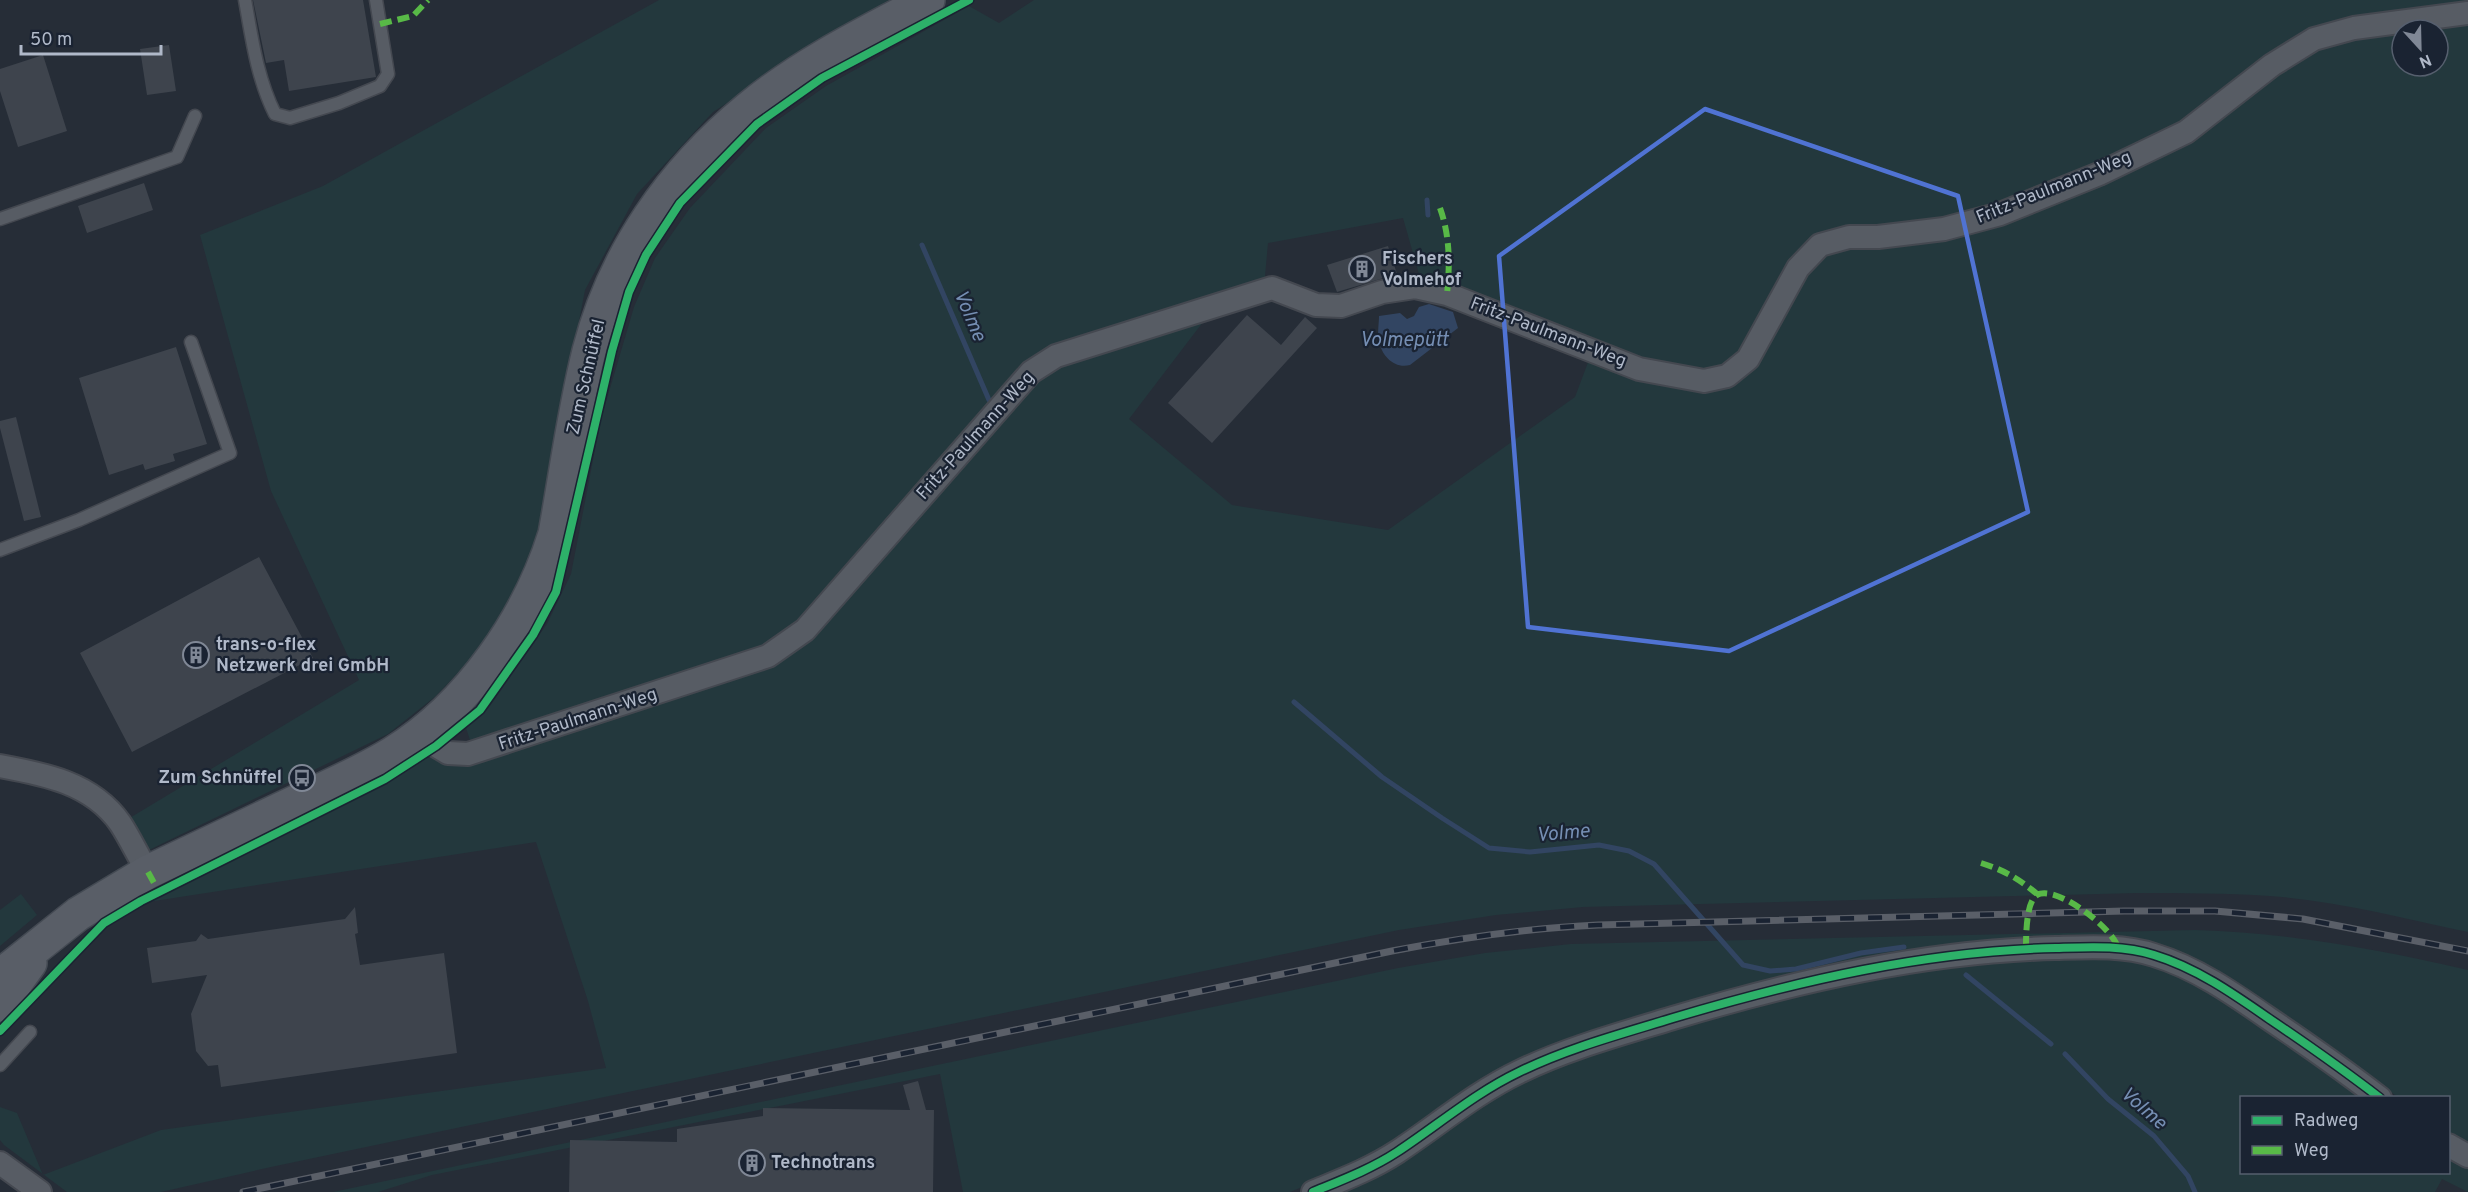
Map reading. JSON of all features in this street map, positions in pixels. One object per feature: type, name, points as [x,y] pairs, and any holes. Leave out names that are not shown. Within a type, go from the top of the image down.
[{"type":"main road","name":"Zum Schnüffel","points":[[0,976],[87,908],[148,872],[394,753],[459,699],[514,628],[546,562],[555,534],[590,351],[609,292],[632,245],[664,194],[702,152],[749,108],[813,64],[928,0]]},
{"type":"main road","points":[[0,1005],[49,937]]},
{"type":"street","name":"Fritz-Paulmann-Weg","points":[[418,735],[448,753],[468,754],[768,656],[805,630],[1031,372],[1056,356],[1272,288],[1316,305],[1341,306],[1382,292],[1415,287],[1447,294],[1639,369],[1704,381],[1727,376],[1748,358],[1798,268],[1821,244],[1849,237],[1944,229],[2000,214],[2099,174],[2187,132],[2272,65],[2314,39],[2354,28],[2468,13]]},
{"type":"street","points":[[0,766],[46,776],[93,795],[119,821],[148,872]]},
{"type":"street","points":[[1313,1192],[1361,1172],[1396,1152],[1482,1093],[1517,1073],[1593,1042],[1713,1006],[1854,972],[1904,962],[2026,948],[2118,948],[2152,954],[2183,965],[2238,998],[2377,1096]]},
{"type":"street","points":[[0,1163],[37,1190]]},
{"type":"lane","points":[[245,0],[256,63],[267,98],[275,114],[290,118],[339,103],[380,86],[388,74],[376,0]]},
{"type":"lane","points":[[0,219],[177,157],[195,116]]},
{"type":"lane","points":[[0,550],[79,520],[230,453],[191,342]]},
{"type":"lane","points":[[0,1065],[30,1032]]},
{"type":"highlighted area","points":[[1705,109],[1958,196],[2028,512],[1729,651],[1528,627],[1499,256]]},
{"type":"green space","points":[[659,0],[889,0],[713,112],[637,194],[585,290],[538,535],[499,629],[436,696],[388,734],[149,850],[128,819],[359,680],[271,491],[200,235],[323,186]]},
{"type":"green space","points":[[1034,0],[2468,0],[2468,932],[2295,898],[2203,893],[1583,907],[1496,915],[1399,930],[161,1192],[67,1192],[44,1175],[161,1130],[606,1068],[588,1001],[536,842],[148,902],[388,782],[423,759],[435,756],[460,763],[485,759],[702,688],[750,668],[773,655],[817,621],[1003,411],[1029,386],[983,417],[793,627],[756,653],[716,671],[507,733],[470,740],[466,728],[490,706],[547,624],[571,574],[601,419],[634,307],[655,258],[690,208],[766,128],[826,86],[969,6],[999,23]],"holes":[[[1403,218],[1424,292],[1590,357],[1575,397],[1388,530],[1232,505],[1129,419],[1219,301],[1264,287],[1268,243]]]},
{"type":"green space","points":[[21,894],[37,915],[0,946],[0,910]]},
{"type":"green space","points":[[2195,930],[2299,938],[2400,955],[2468,970],[2468,1143],[2450,1133],[2450,1096],[2397,1096],[2242,988],[2208,967],[2163,946],[2128,939],[1962,946],[1580,1038],[1348,1168],[1290,1192],[963,1192],[940,1074],[432,1175],[378,1192],[333,1192],[1398,968],[1485,953],[1571,944]]},
{"type":"green space","points":[[2103,956],[2142,961],[2176,972],[2214,994],[2363,1096],[2240,1096],[2240,1174],[2450,1174],[2450,1156],[2468,1167],[2468,1192],[2442,1179],[2435,1192],[1333,1192],[1491,1095],[1594,1050],[1859,976],[1962,961]]},
{"type":"green space","points":[[0,1107],[17,1113],[42,1174],[0,1140]]},
{"type":"water","name":"Volmepütt","points":[[1429,304],[1453,312],[1458,328],[1410,365],[1394,363],[1386,357],[1381,347],[1378,335],[1379,316],[1400,313],[1407,319],[1414,316],[1419,307]]},
{"type":"building","points":[[253,0],[363,0],[376,77],[289,91],[284,60],[266,63]]},
{"type":"building","points":[[169,45],[176,91],[147,95],[140,49]]},
{"type":"building","points":[[43,55],[67,131],[18,147],[0,91],[0,69]]},
{"type":"building","points":[[144,183],[153,210],[87,233],[78,206]]},
{"type":"building","name":"Fischers Volmehof","points":[[1388,246],[1397,274],[1337,292],[1327,265]]},
{"type":"building","points":[[1247,315],[1281,345],[1305,317],[1317,328],[1212,443],[1168,403]]},
{"type":"building","points":[[176,347],[207,444],[173,454],[175,461],[145,470],[143,464],[109,475],[79,378]]},
{"type":"building","points":[[16,417],[41,517],[24,521],[0,428],[0,421]]},
{"type":"building","name":"trans-o-flex Netzwerk drei GmbH","points":[[259,557],[313,658],[132,752],[80,653]]},
{"type":"building","points":[[355,907],[358,933],[355,934],[360,965],[444,953],[457,1053],[221,1087],[218,1065],[208,1066],[196,1051],[191,1014],[207,975],[152,983],[147,948],[196,941],[201,934],[208,939],[345,919]]},
{"type":"building","name":"Technotrans","points":[[918,1081],[926,1110],[934,1110],[933,1192],[569,1192],[570,1140],[677,1142],[677,1129],[763,1116],[763,1108],[910,1110],[903,1085]]},
{"type":"waterway","name":"Volme","points":[[1427,200],[1428,215]]},
{"type":"waterway","name":"Volme","points":[[922,245],[989,400]]},
{"type":"waterway","name":"Volme","points":[[1294,702],[1382,777],[1489,848],[1530,852],[1599,845],[1629,851],[1654,864],[1743,965],[1770,971],[1796,969],[1861,953],[1904,947]]},
{"type":"waterway","name":"Volme","points":[[1966,975],[2051,1044]]},
{"type":"waterway","name":"Volme","points":[[2065,1054],[2108,1099],[2154,1136],[2188,1176],[2195,1192]]},
{"type":"railway","points":[[243,1192],[1392,951],[1520,931],[1598,925],[2124,911],[2215,911],[2303,919],[2468,951]]},
{"type":"marked path","points":[[380,24],[413,16],[428,0]]},
{"type":"marked path","points":[[1440,208],[1446,229],[1448,250],[1447,294]]},
{"type":"marked path","points":[[1981,863],[2011,876],[2037,894]]},
{"type":"marked path","points":[[148,872],[159,892]]},
{"type":"marked path","points":[[2026,948],[2027,920],[2031,904],[2037,895],[2046,893],[2057,896],[2083,910],[2106,930],[2118,948]]},
{"type":"cycle path","points":[[0,1031],[104,923],[141,901],[385,779],[436,746],[480,710],[533,635],[556,592],[612,351],[629,292],[646,255],[680,203],[757,124],[822,78],[969,0]]},
{"type":"cycle path","points":[[1313,1192],[1387,1158],[1503,1080],[1538,1063],[1576,1049],[1720,1004],[1814,980],[1910,962],[2007,950],[2106,947],[2142,952],[2170,960],[2229,992],[2377,1096]]},
{"type":"place","name":"Fischers Volmehof","points":[[1362,269]]},
{"type":"place","name":"trans-o-flex Netzwerk drei GmbH","points":[[196,655]]},
{"type":"place","name":"Zum Schnüffel","points":[[302,778]]},
{"type":"place","name":"Technotrans","points":[[752,1163]]}]
